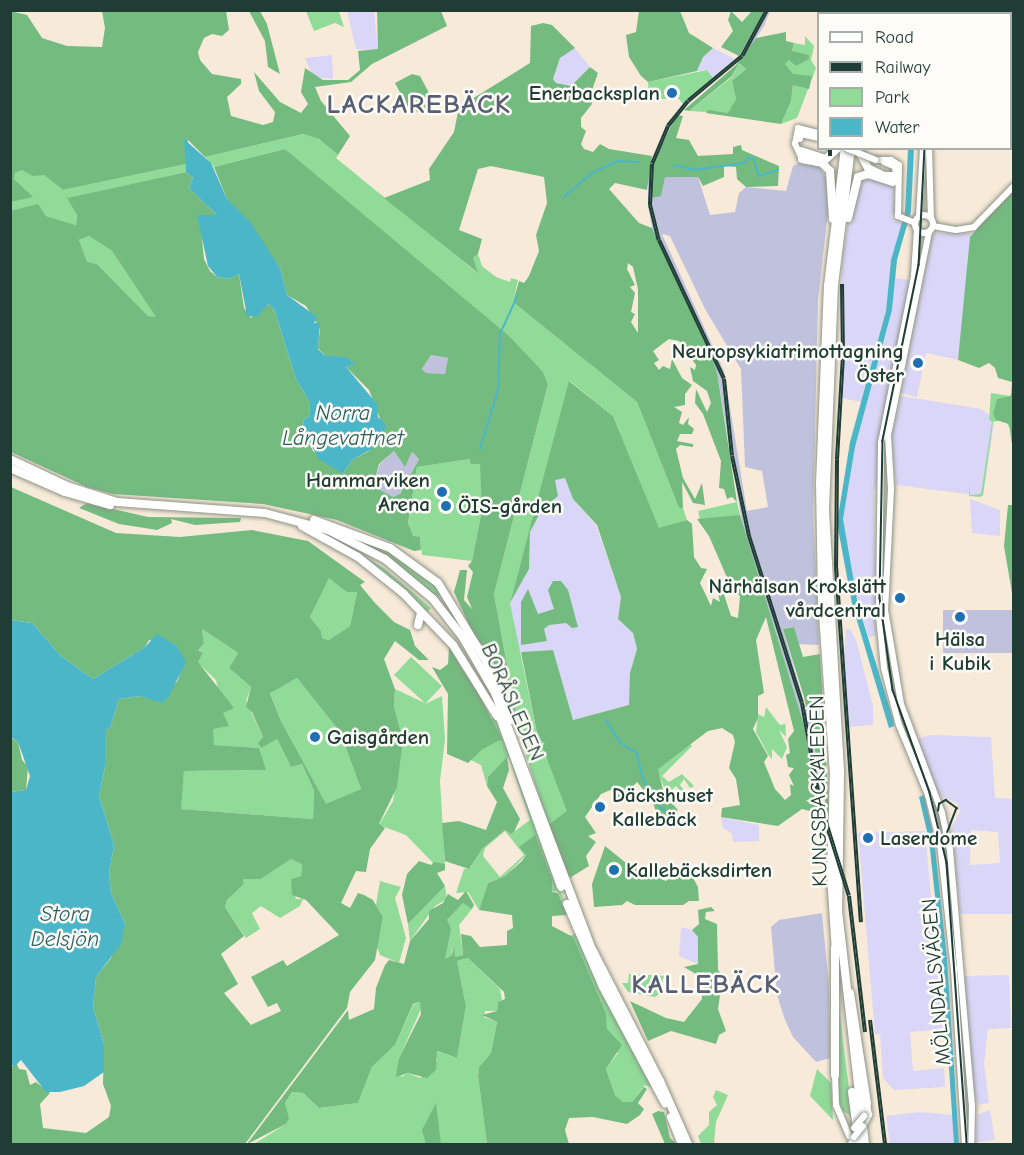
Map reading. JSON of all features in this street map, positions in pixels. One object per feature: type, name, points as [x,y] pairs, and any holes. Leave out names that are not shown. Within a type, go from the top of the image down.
[{"type":"highway","points":[[801,153],[826,159],[836,150]]},
{"type":"highway","name":"KUNGSBACKALEDEN","points":[[845,150],[827,314],[820,532],[834,774],[831,875],[854,1139]]},
{"type":"highway","name":"KUNGSBACKALEDEN","points":[[851,150],[836,264],[825,511],[840,774],[836,875],[838,941],[865,1144]]},
{"type":"highway","points":[[857,150],[860,161],[868,168],[896,179]]},
{"type":"highway","points":[[801,153],[822,163],[830,171],[834,237]]},
{"type":"highway","points":[[836,264],[856,180],[868,174],[896,179]]},
{"type":"highway","name":"BORÅSLEDEN","points":[[10,459],[67,486],[117,502],[265,513],[310,524],[356,542],[399,569],[442,613],[488,679],[520,755],[560,877]]},
{"type":"highway","name":"BORÅSLEDEN","points":[[10,468],[65,492],[111,506],[158,512],[253,516],[302,526],[341,540],[379,561],[431,601]]},
{"type":"highway","points":[[265,513],[313,520],[365,536],[415,563],[438,583],[452,601],[498,686],[520,755]]},
{"type":"highway","points":[[302,526],[369,564],[421,613],[463,658],[505,731]]},
{"type":"highway","points":[[438,583],[451,583]]},
{"type":"highway","points":[[442,599],[452,601]]},
{"type":"highway","points":[[418,625],[421,613]]},
{"type":"highway","name":"BORÅSLEDEN","points":[[442,613],[475,664],[505,731],[594,969],[655,1083],[682,1144]]},
{"type":"highway","name":"BORÅSLEDEN","points":[[564,888],[604,976],[660,1081],[688,1144]]},
{"type":"highway","points":[[838,941],[867,1104]]},
{"type":"highway","points":[[834,1075],[838,941]]},
{"type":"highway","points":[[826,1070],[834,1064]]},
{"type":"main road","points":[[799,131],[817,135]]},
{"type":"main road","points":[[799,131],[817,135]]},
{"type":"main road","points":[[799,131],[795,144],[801,153]]},
{"type":"main road","points":[[799,131],[801,153]]},
{"type":"main road","points":[[801,153],[809,135]]},
{"type":"main road","points":[[851,150],[897,163],[898,216],[911,224],[931,229],[956,230],[974,227],[1014,186]]},
{"type":"main road","points":[[911,224],[919,216],[923,150]]},
{"type":"main road","name":"MÖLNDALSVÄGEN","points":[[929,150],[931,229],[888,435],[890,492],[884,595],[888,643],[901,704],[943,818],[954,876],[972,1105],[971,1144]]},
{"type":"main road","points":[[919,216],[932,218]]},
{"type":"main road","name":"MÖLNDALSVÄGEN","points":[[911,224],[914,276],[882,434],[878,600],[882,663],[899,727],[934,817],[954,970],[964,1144]]},
{"type":"main road","points":[[880,489],[889,484]]},
{"type":"main road","points":[[880,489],[890,492]]},
{"type":"main road","points":[[834,1075],[834,1099],[839,1114],[854,1139]]},
{"type":"main road","points":[[851,1144],[856,1128],[869,1113],[867,1104]]},
{"type":"main road","points":[[839,1114],[856,1128]]},
{"type":"main road","points":[[845,1144],[854,1139]]},
{"type":"shaded area","points":[[347,11],[374,11],[378,50],[356,49]]},
{"type":"shaded area","points":[[765,11],[770,11],[764,26],[747,52],[676,115],[662,141],[665,177],[698,177],[710,215],[735,212],[739,193],[746,187],[786,191],[793,166],[799,163],[819,166],[826,178],[828,212],[818,300],[813,515],[819,645],[797,644],[794,627],[783,629],[809,720],[829,838],[804,725],[742,523],[717,372],[652,228],[648,204],[648,174],[667,124],[686,100],[739,56]],"holes":[[[662,234],[670,236],[705,309],[741,369],[745,467],[762,471],[768,507],[747,511],[724,371]]]},
{"type":"shaded area","points":[[938,11],[1013,11],[1013,70],[1012,12]]},
{"type":"shaded area","points":[[575,48],[590,67],[571,86],[556,83],[553,80],[560,58]]},
{"type":"shaded area","points":[[713,48],[735,59],[713,78],[707,70],[697,71],[703,57]]},
{"type":"shaded area","points":[[332,55],[333,79],[313,77],[305,58]]},
{"type":"shaded area","points":[[864,175],[893,185],[895,210],[891,217],[903,224],[891,260],[886,311],[861,402],[842,398],[842,257],[856,183]]},
{"type":"shaded area","points":[[935,233],[971,233],[964,315],[958,360],[926,353],[917,397],[901,393],[931,236]]},
{"type":"shaded area","points":[[895,278],[911,280],[879,441],[879,479],[874,492],[876,635],[869,638],[858,605],[843,519],[855,447],[892,310]]},
{"type":"shaded area","points":[[431,355],[448,358],[445,374],[426,373],[422,369]]},
{"type":"shaded area","points":[[901,396],[981,409],[988,414],[994,424],[983,496],[896,485],[891,438]]},
{"type":"shaded area","points":[[394,451],[405,467],[412,452],[419,459],[400,494],[393,497],[372,486],[380,464]]},
{"type":"shaded area","points":[[565,477],[573,499],[596,525],[621,597],[618,619],[633,633],[637,649],[630,673],[630,705],[572,720],[553,650],[517,652],[510,603],[529,569],[530,532],[541,511],[558,496],[554,480]]},
{"type":"shaded area","points":[[970,499],[1000,510],[1000,536],[972,533]]},
{"type":"shaded area","points":[[943,610],[1013,610],[1013,653],[943,653]]},
{"type":"shaded area","points":[[846,629],[851,630],[857,643],[873,706],[873,725],[848,727],[844,656]]},
{"type":"shaded area","points":[[930,735],[991,737],[995,798],[1013,799],[1013,914],[960,914],[952,827],[960,811],[957,803],[940,796],[918,739]],"holes":[[[971,830],[998,832],[1000,863],[970,865]]]},
{"type":"shaded area","points":[[721,817],[759,825],[759,841],[733,842],[732,834],[722,827]]},
{"type":"shaded area","points":[[925,831],[943,1029],[910,1032],[913,1071],[944,1068],[945,1087],[894,1090],[883,1078],[880,1034],[875,1034],[858,833]]},
{"type":"shaded area","points":[[822,913],[829,987],[830,1058],[816,1062],[793,1037],[785,1020],[777,995],[771,927],[779,920]]},
{"type":"shaded area","points":[[681,927],[692,930],[698,937],[698,964],[679,956]]},
{"type":"shaded area","points":[[1009,975],[1011,1028],[988,1029],[984,1064],[989,1103],[978,1105],[972,1086],[964,976]]},
{"type":"shaded area","points":[[990,1110],[995,1140],[976,1142],[977,1115]]},
{"type":"shaded area","points":[[919,1112],[953,1115],[954,1144],[890,1144],[886,1116]]},
{"type":"green space","points":[[10,11],[27,15],[42,38],[67,46],[102,47],[105,28],[102,11],[226,11],[229,30],[222,36],[212,34],[204,38],[198,52],[200,60],[212,74],[241,79],[241,84],[227,97],[231,116],[263,125],[273,122],[275,112],[259,91],[254,72],[280,102],[301,113],[308,104],[301,92],[305,68],[323,80],[348,80],[360,70],[358,51],[378,49],[377,11],[441,11],[447,26],[372,64],[351,82],[315,87],[321,101],[350,136],[338,155],[319,139],[303,134],[205,157],[188,140],[186,164],[63,190],[44,175],[33,176],[22,170],[15,173],[14,179],[33,197],[11,202]]},
{"type":"green space","points":[[249,11],[260,11],[267,24],[280,74],[268,67],[265,41]]},
{"type":"green space","points":[[306,11],[339,12],[344,27],[335,23],[314,31]]},
{"type":"green space","points":[[639,11],[680,11],[689,33],[713,48],[703,57],[697,71],[648,82],[641,76],[629,57],[626,35],[636,32]]},
{"type":"green space","points":[[731,11],[742,22],[752,11],[765,11],[739,56],[721,47],[733,31],[728,20]]},
{"type":"green space","points":[[543,23],[552,25],[575,48],[560,58],[553,79],[556,83],[571,86],[590,67],[598,73],[590,96],[592,104],[581,118],[581,127],[586,131],[581,144],[584,149],[593,152],[600,144],[609,149],[652,156],[647,190],[615,183],[609,189],[639,223],[652,228],[707,344],[717,372],[737,502],[732,497],[727,499],[724,489],[719,488],[721,461],[703,414],[695,403],[696,389],[707,412],[711,403],[707,391],[693,381],[690,367],[695,370],[696,365],[679,341],[669,339],[653,351],[659,360],[654,363],[659,370],[663,366],[670,369],[672,359],[682,378],[692,385],[685,394],[685,405],[674,407],[682,412],[679,423],[683,425],[689,417],[688,424],[694,429],[692,434],[680,434],[677,441],[693,444],[693,447],[680,445],[676,449],[683,478],[695,499],[702,483],[705,505],[693,503],[682,482],[683,508],[679,508],[637,402],[513,302],[519,281],[524,283],[529,276],[539,251],[536,235],[547,203],[544,177],[491,166],[478,169],[459,230],[482,239],[478,254],[473,258],[478,273],[384,198],[430,180],[429,169],[454,132],[459,107],[530,63],[531,26]],"holes":[[[628,263],[633,267],[638,289],[638,333],[631,322],[635,314],[631,312],[635,293],[630,287],[635,285],[627,269]]]},
{"type":"green space","points":[[786,32],[786,41],[794,43],[792,51],[809,55],[809,59],[796,66],[789,60],[785,64],[793,74],[812,76],[809,89],[793,85],[791,101],[781,124],[706,113],[708,110],[727,113],[730,110],[736,99],[732,81],[746,69],[739,63],[732,76],[689,111],[684,110],[736,65],[756,38]]},
{"type":"green space","points":[[805,36],[814,46],[811,60],[816,68],[797,118],[781,124],[791,101],[793,85],[785,63],[797,54],[792,51],[794,43],[805,45]]},
{"type":"green space","points":[[739,63],[746,69],[732,81],[736,99],[731,110],[727,113],[689,111],[732,77]]},
{"type":"green space","name":"Enerbacksplan","points":[[707,70],[713,78],[683,104],[679,99],[649,99],[648,82]]},
{"type":"green space","points":[[412,74],[420,76],[436,106],[425,113],[409,110],[395,83]]},
{"type":"green space","points":[[676,115],[683,116],[676,138],[689,140],[698,156],[733,154],[733,147],[741,145],[742,150],[779,166],[778,186],[746,187],[737,179],[736,167],[724,166],[724,177],[703,186],[698,177],[665,177],[661,196],[651,198],[654,162]]},
{"type":"green space","points":[[303,134],[319,139],[338,155],[336,158],[476,272],[473,258],[478,254],[482,266],[496,277],[510,282],[511,278],[518,280],[513,302],[637,402],[679,508],[683,508],[687,520],[659,529],[613,416],[570,381],[510,603],[537,733],[568,811],[548,825],[520,736],[494,594],[548,384],[543,372],[285,149],[214,167],[205,157]]},
{"type":"green space","points":[[285,149],[509,336],[543,372],[548,384],[494,594],[520,736],[489,650],[476,640],[454,592],[460,570],[467,570],[464,600],[472,609],[467,597],[473,572],[468,566],[472,561],[482,510],[480,464],[471,464],[470,459],[417,467],[408,523],[413,536],[420,537],[421,550],[414,551],[337,520],[263,504],[113,494],[87,487],[11,452],[10,211],[38,204],[46,216],[76,225],[77,215],[67,198],[186,172],[193,178],[189,188],[217,215],[207,216],[201,229],[204,259],[210,271],[217,277],[229,279],[239,274],[244,308],[251,318],[268,304],[274,309],[296,379],[309,401],[310,416],[304,419],[302,430],[313,451],[343,474],[352,460],[369,451],[382,424],[369,390],[346,367],[355,364],[325,356],[318,348],[320,329],[306,306],[287,295],[280,268],[227,199],[214,167]],"holes":[[[89,236],[112,251],[156,317],[148,316],[97,264],[87,262],[79,240]],[[431,355],[448,358],[445,374],[426,373],[422,369]],[[394,451],[405,467],[412,452],[419,459],[400,494],[393,497],[373,486],[379,464]]]},
{"type":"green space","points":[[186,164],[186,172],[68,198],[77,215],[76,225],[46,216],[38,205],[11,211],[10,202],[32,197],[14,179],[14,173],[22,170],[44,175],[63,190]]},
{"type":"green space","points":[[1013,188],[1013,451],[1009,424],[996,420],[993,414],[997,399],[1011,396],[1012,382],[998,378],[995,368],[989,363],[979,368],[958,360],[970,237]]},
{"type":"green space","points":[[89,236],[112,251],[157,318],[148,316],[97,264],[87,263],[79,240]]},
{"type":"green space","points":[[569,381],[613,416],[659,528],[687,520],[692,524],[694,557],[701,568],[707,569],[700,583],[711,606],[713,598],[720,602],[717,589],[721,585],[731,616],[738,618],[740,596],[732,589],[709,536],[697,519],[740,515],[804,725],[821,814],[802,809],[778,826],[721,817],[722,808],[740,805],[736,779],[729,768],[735,742],[733,735],[722,728],[708,731],[658,769],[664,794],[678,810],[666,824],[661,823],[651,799],[637,782],[622,799],[614,797],[615,788],[601,794],[585,817],[596,833],[588,836],[596,842],[586,856],[589,866],[568,879],[548,825],[567,811],[537,733],[521,652],[553,650],[573,720],[629,705],[630,673],[637,649],[633,633],[618,619],[621,597],[597,525],[573,499],[565,478],[555,480],[558,496],[541,511],[530,532],[529,569],[510,603]],"holes":[[[766,617],[794,731],[788,739],[790,753],[786,755],[788,767],[794,768],[789,775],[794,786],[790,784],[791,795],[785,800],[775,789],[764,762],[768,756],[753,729],[758,718],[758,696],[764,693],[756,640]]]},
{"type":"green space","points":[[1013,388],[1013,433],[1004,419],[993,422],[983,495],[969,496],[970,485],[970,495],[981,494],[992,422],[989,419],[991,393],[1010,396]]},
{"type":"green space","name":"ÖIS-gården","points":[[470,459],[481,464],[482,510],[472,561],[422,555],[420,538],[412,536],[408,523],[417,467]]},
{"type":"green space","points":[[11,487],[116,533],[180,537],[252,530],[308,541],[365,582],[360,585],[394,622],[410,630],[415,646],[429,660],[419,660],[395,641],[384,659],[395,689],[394,706],[403,740],[397,787],[379,824],[385,828],[370,849],[366,872],[356,871],[341,903],[350,908],[358,893],[373,900],[383,917],[375,960],[350,992],[347,1008],[245,1144],[11,1144],[11,1068],[16,1062],[19,1069],[26,1070],[30,1085],[36,1082],[50,1093],[40,1104],[43,1128],[86,1133],[109,1117],[111,1106],[103,1084],[104,1044],[93,1007],[96,977],[111,958],[125,924],[111,893],[109,873],[114,845],[99,796],[105,766],[105,730],[110,728],[119,699],[140,696],[161,702],[178,680],[182,666],[177,646],[149,640],[145,647],[93,679],[61,656],[32,623],[11,620]],"holes":[[[329,578],[347,592],[357,592],[350,626],[329,640],[322,638],[321,631],[310,617]],[[202,629],[238,653],[229,668],[251,687],[246,707],[252,712],[263,737],[258,743],[261,748],[277,739],[291,767],[302,764],[314,791],[313,819],[181,809],[184,771],[266,770],[259,748],[214,745],[213,729],[229,726],[223,713],[234,708],[198,662],[203,652],[198,650],[204,643]],[[297,678],[340,732],[361,789],[326,804],[281,721],[270,693]],[[291,859],[302,864],[301,876],[291,879],[292,895],[306,900],[339,935],[287,966],[283,960],[251,977],[268,1007],[277,1003],[281,1011],[251,1025],[224,993],[238,984],[221,954],[244,936],[225,907],[227,900],[244,884],[243,879],[261,879]]]},
{"type":"green space","points":[[737,502],[740,515],[701,524],[698,511]]},
{"type":"green space","points":[[87,503],[148,517],[241,518],[240,522],[195,525],[171,519],[172,523],[157,530],[119,524],[79,508]]},
{"type":"green space","points":[[1008,505],[1013,505],[1013,599],[1004,546]]},
{"type":"green space","points":[[345,534],[389,550],[442,590],[440,595],[436,599],[390,559]]},
{"type":"green space","points":[[339,543],[384,568],[431,608],[426,614],[386,575]]},
{"type":"green space","points":[[329,577],[347,591],[357,592],[350,626],[329,640],[322,638],[321,631],[310,617]]},
{"type":"green space","points":[[553,581],[561,581],[568,590],[578,627],[572,628],[566,623],[549,625],[544,629],[547,641],[521,645],[521,602],[528,589],[538,614],[554,609],[548,590]]},
{"type":"green space","points":[[794,627],[803,657],[820,654],[830,825],[804,697],[783,629]]},
{"type":"green space","points":[[202,629],[238,653],[229,668],[251,687],[246,701],[263,737],[258,743],[277,739],[291,767],[302,764],[314,791],[313,819],[180,809],[184,771],[265,770],[258,748],[213,745],[213,729],[223,713],[216,680],[197,662],[203,651],[198,650],[198,644],[204,643]]},
{"type":"green space","points":[[449,647],[463,670],[467,671],[502,739],[483,749],[468,763],[447,754],[448,694],[432,667],[440,670],[448,664]]},
{"type":"green space","points":[[411,657],[442,686],[425,704],[442,696],[445,739],[440,781],[445,864],[433,863],[406,835],[379,825],[393,801],[403,740],[394,706],[395,689],[425,703],[394,675]]},
{"type":"green space","name":"Gaisgården","points":[[297,678],[340,732],[361,789],[326,805],[281,721],[270,692]]},
{"type":"green space","points":[[766,707],[780,725],[785,724],[785,717],[786,737],[779,730],[787,747],[782,759],[772,749],[772,759],[769,756],[756,732],[758,714],[764,717]]},
{"type":"green space","points":[[493,714],[569,914],[557,891],[552,892],[526,855],[505,876],[488,883],[479,910],[468,892],[456,893],[464,869],[470,868],[483,848],[505,830],[511,834],[530,820],[509,757],[488,777],[487,786],[481,765],[471,760],[483,749]],"holes":[[[505,831],[524,855],[500,877],[483,856],[485,848]]]},
{"type":"green space","points":[[10,737],[18,742],[22,760],[28,767],[26,790],[11,792]]},
{"type":"green space","points":[[687,740],[692,746],[662,776],[669,782],[682,774],[694,786],[690,788],[684,779],[680,785],[685,791],[678,797],[681,792],[676,786],[667,795],[657,769]]},
{"type":"green space","points":[[507,757],[509,770],[503,788],[520,819],[514,832],[511,834],[505,830],[483,848],[469,869],[445,861],[442,823],[459,821],[486,830],[497,802],[487,786],[488,777]]},
{"type":"green space","points":[[535,835],[552,880],[552,892],[558,893],[568,915],[552,916],[552,926],[573,937],[606,1014],[607,1029],[622,1045],[606,1069],[615,1095],[623,1102],[632,1102],[644,1087],[647,1089],[638,1103],[644,1109],[640,1115],[627,1124],[593,1117],[569,1118],[565,1130],[569,1144],[487,1144],[478,1076],[479,1067],[491,1053],[497,1022],[482,1015],[497,1011],[498,1002],[505,999],[504,992],[468,958],[457,961],[466,1006],[457,1058],[437,1051],[436,1070],[427,1078],[408,1073],[396,1077],[399,1058],[421,1014],[420,1002],[413,1004],[395,1045],[372,1067],[358,1103],[319,1108],[303,1093],[292,1092],[285,1103],[289,1118],[286,1124],[247,1144],[348,1010],[349,1020],[374,1009],[376,988],[385,965],[389,960],[404,964],[410,941],[429,919],[429,911],[443,903],[448,894],[458,900],[466,891],[474,905],[472,909],[463,903],[447,920],[451,929],[445,959],[452,955],[454,946],[455,957],[463,955],[461,934],[471,936],[480,947],[507,945],[507,931],[513,928],[512,915],[479,910],[488,883],[505,876],[522,861],[526,855],[519,847]]},
{"type":"green space","points":[[605,846],[631,867],[666,881],[687,867],[698,887],[699,901],[689,901],[683,905],[635,905],[627,901],[622,905],[594,907],[592,884]]},
{"type":"green space","points":[[291,859],[302,863],[301,876],[291,879],[296,899],[303,899],[300,906],[280,918],[261,906],[252,913],[260,929],[246,938],[225,907],[227,900],[244,884],[243,879],[261,879]]},
{"type":"green space","points":[[419,861],[431,865],[434,862],[445,864],[445,870],[437,873],[445,886],[408,924],[402,895],[407,874]]},
{"type":"green space","points":[[380,881],[401,887],[395,898],[406,938],[399,963],[380,955],[377,947],[383,917],[376,905]]},
{"type":"green space","points":[[445,886],[447,899],[435,906],[410,941],[408,924]]},
{"type":"green space","points":[[464,902],[472,909],[459,925],[463,955],[455,957],[453,946],[452,955],[445,959],[447,920]]},
{"type":"green space","points":[[711,907],[715,911],[706,912],[705,919],[717,924],[718,970],[723,976],[718,1009],[726,1031],[719,1035],[716,1044],[671,1031],[648,1041],[630,1001],[666,1018],[684,1022],[702,999],[701,977],[684,967],[698,964],[698,937],[692,930],[699,924],[698,910]]},
{"type":"green space","points":[[576,933],[608,1003],[654,1089],[645,1085],[632,1102],[623,1102],[615,1095],[606,1069],[618,1053],[607,1029],[605,1014],[570,936]]},
{"type":"green space","points":[[468,958],[500,989],[502,1000],[498,1002],[497,1011],[485,1011],[484,1017],[497,1022],[491,1053],[479,1067],[478,1076],[487,1144],[254,1144],[286,1124],[285,1103],[292,1092],[303,1093],[319,1108],[358,1103],[372,1067],[395,1045],[413,1005],[420,1002],[422,1007],[399,1058],[401,1077],[408,1073],[420,1078],[437,1061],[436,1051],[457,1058],[466,1006],[457,961]]},
{"type":"green space","points":[[629,974],[671,977],[669,985],[663,978],[660,994],[655,997],[628,992],[622,983],[628,983]]},
{"type":"green space","points":[[836,983],[853,1118],[842,1110],[839,1100]]},
{"type":"green space","points":[[817,1069],[831,1083],[833,1120],[810,1096]]},
{"type":"green space","points":[[716,1090],[728,1095],[716,1122],[714,1144],[701,1144],[698,1136],[709,1125],[709,1112],[717,1105],[713,1097]]},
{"type":"green space","points":[[436,1103],[441,1144],[426,1144],[422,1130]]},
{"type":"green space","points":[[658,1111],[664,1112],[670,1138],[677,1144],[665,1144],[652,1114]]},
{"type":"water","name":"Norra Långevattnet","points":[[184,139],[211,163],[227,199],[250,222],[280,268],[287,295],[317,317],[314,323],[320,323],[318,349],[325,356],[345,357],[356,364],[346,367],[377,404],[378,417],[386,425],[382,437],[377,446],[352,460],[343,474],[319,459],[302,430],[304,419],[310,416],[309,401],[296,379],[274,309],[268,304],[257,317],[247,316],[239,274],[229,279],[217,277],[208,266],[197,215],[217,215],[189,188],[193,178],[186,172]]},
{"type":"water","points":[[908,150],[914,150],[911,211],[897,260],[892,310],[855,447],[843,519],[858,605],[893,719],[894,726],[889,728],[852,604],[837,523],[850,442],[886,311],[891,260],[905,212]]},
{"type":"water","name":"Stora Delsjön","points":[[11,620],[32,623],[61,656],[93,679],[145,647],[157,634],[177,646],[186,662],[168,698],[162,703],[140,696],[119,699],[110,728],[105,730],[105,766],[99,796],[114,845],[109,873],[111,893],[125,924],[121,944],[96,977],[93,1007],[104,1044],[104,1072],[84,1086],[60,1092],[46,1092],[21,1060],[14,1067],[11,1064],[11,792],[26,790],[30,776],[18,742],[11,737]]},
{"type":"water","points":[[924,795],[934,838],[947,959],[959,1144],[954,1144],[942,962],[929,840],[919,797]]},
{"type":"waterway","points":[[674,165],[695,170],[744,163],[748,158],[754,159],[759,176],[778,170]]},
{"type":"waterway","points":[[590,174],[618,161],[639,162]]},
{"type":"waterway","points":[[563,198],[589,175]]},
{"type":"waterway","points":[[480,449],[498,390],[500,334],[517,297]]},
{"type":"waterway","points":[[607,721],[621,743],[637,753],[644,782],[656,793],[660,807],[667,812]]},
{"type":"tram line","points":[[925,150],[919,265],[883,441],[880,598],[893,690],[930,793],[947,863],[967,1144]]},
{"type":"tram line","points":[[938,811],[939,804],[946,800],[957,808],[944,842]]},
{"type":"railway","points":[[767,10],[742,56],[688,101],[668,126],[652,164],[650,205],[659,240],[724,379],[732,456],[749,536],[802,703],[820,803],[849,896],[865,1032]]},
{"type":"railway","points":[[830,150],[830,156]]},
{"type":"railway","points":[[842,284],[843,355],[837,460],[836,566],[861,922]]},
{"type":"railway","points":[[870,1020],[885,1144]]},
{"type":"place","name":"Enerbacksplan","points":[[672,93]]},
{"type":"place","name":"Neuropsykiatrimottagning Öster","points":[[918,363]]},
{"type":"place","name":"Hammarviken Arena","points":[[442,492]]},
{"type":"place","name":"ÖIS-gården","points":[[446,506]]},
{"type":"place","name":"Närhälsan Krokslätt vårdcentral","points":[[900,598]]},
{"type":"place","name":"Hälsa i Kubik","points":[[960,617]]},
{"type":"place","name":"Gaisgården","points":[[315,737]]},
{"type":"place","name":"Däckshuset Kallebäck","points":[[600,807]]},
{"type":"place","name":"Laserdome","points":[[868,838]]},
{"type":"place","name":"Kallebäcksdirten","points":[[614,870]]},
{"type":"district","name":"LACKAREBÄCK","points":[[419,105]]},
{"type":"district","name":"KALLEBÄCK","points":[[706,985]]}]
